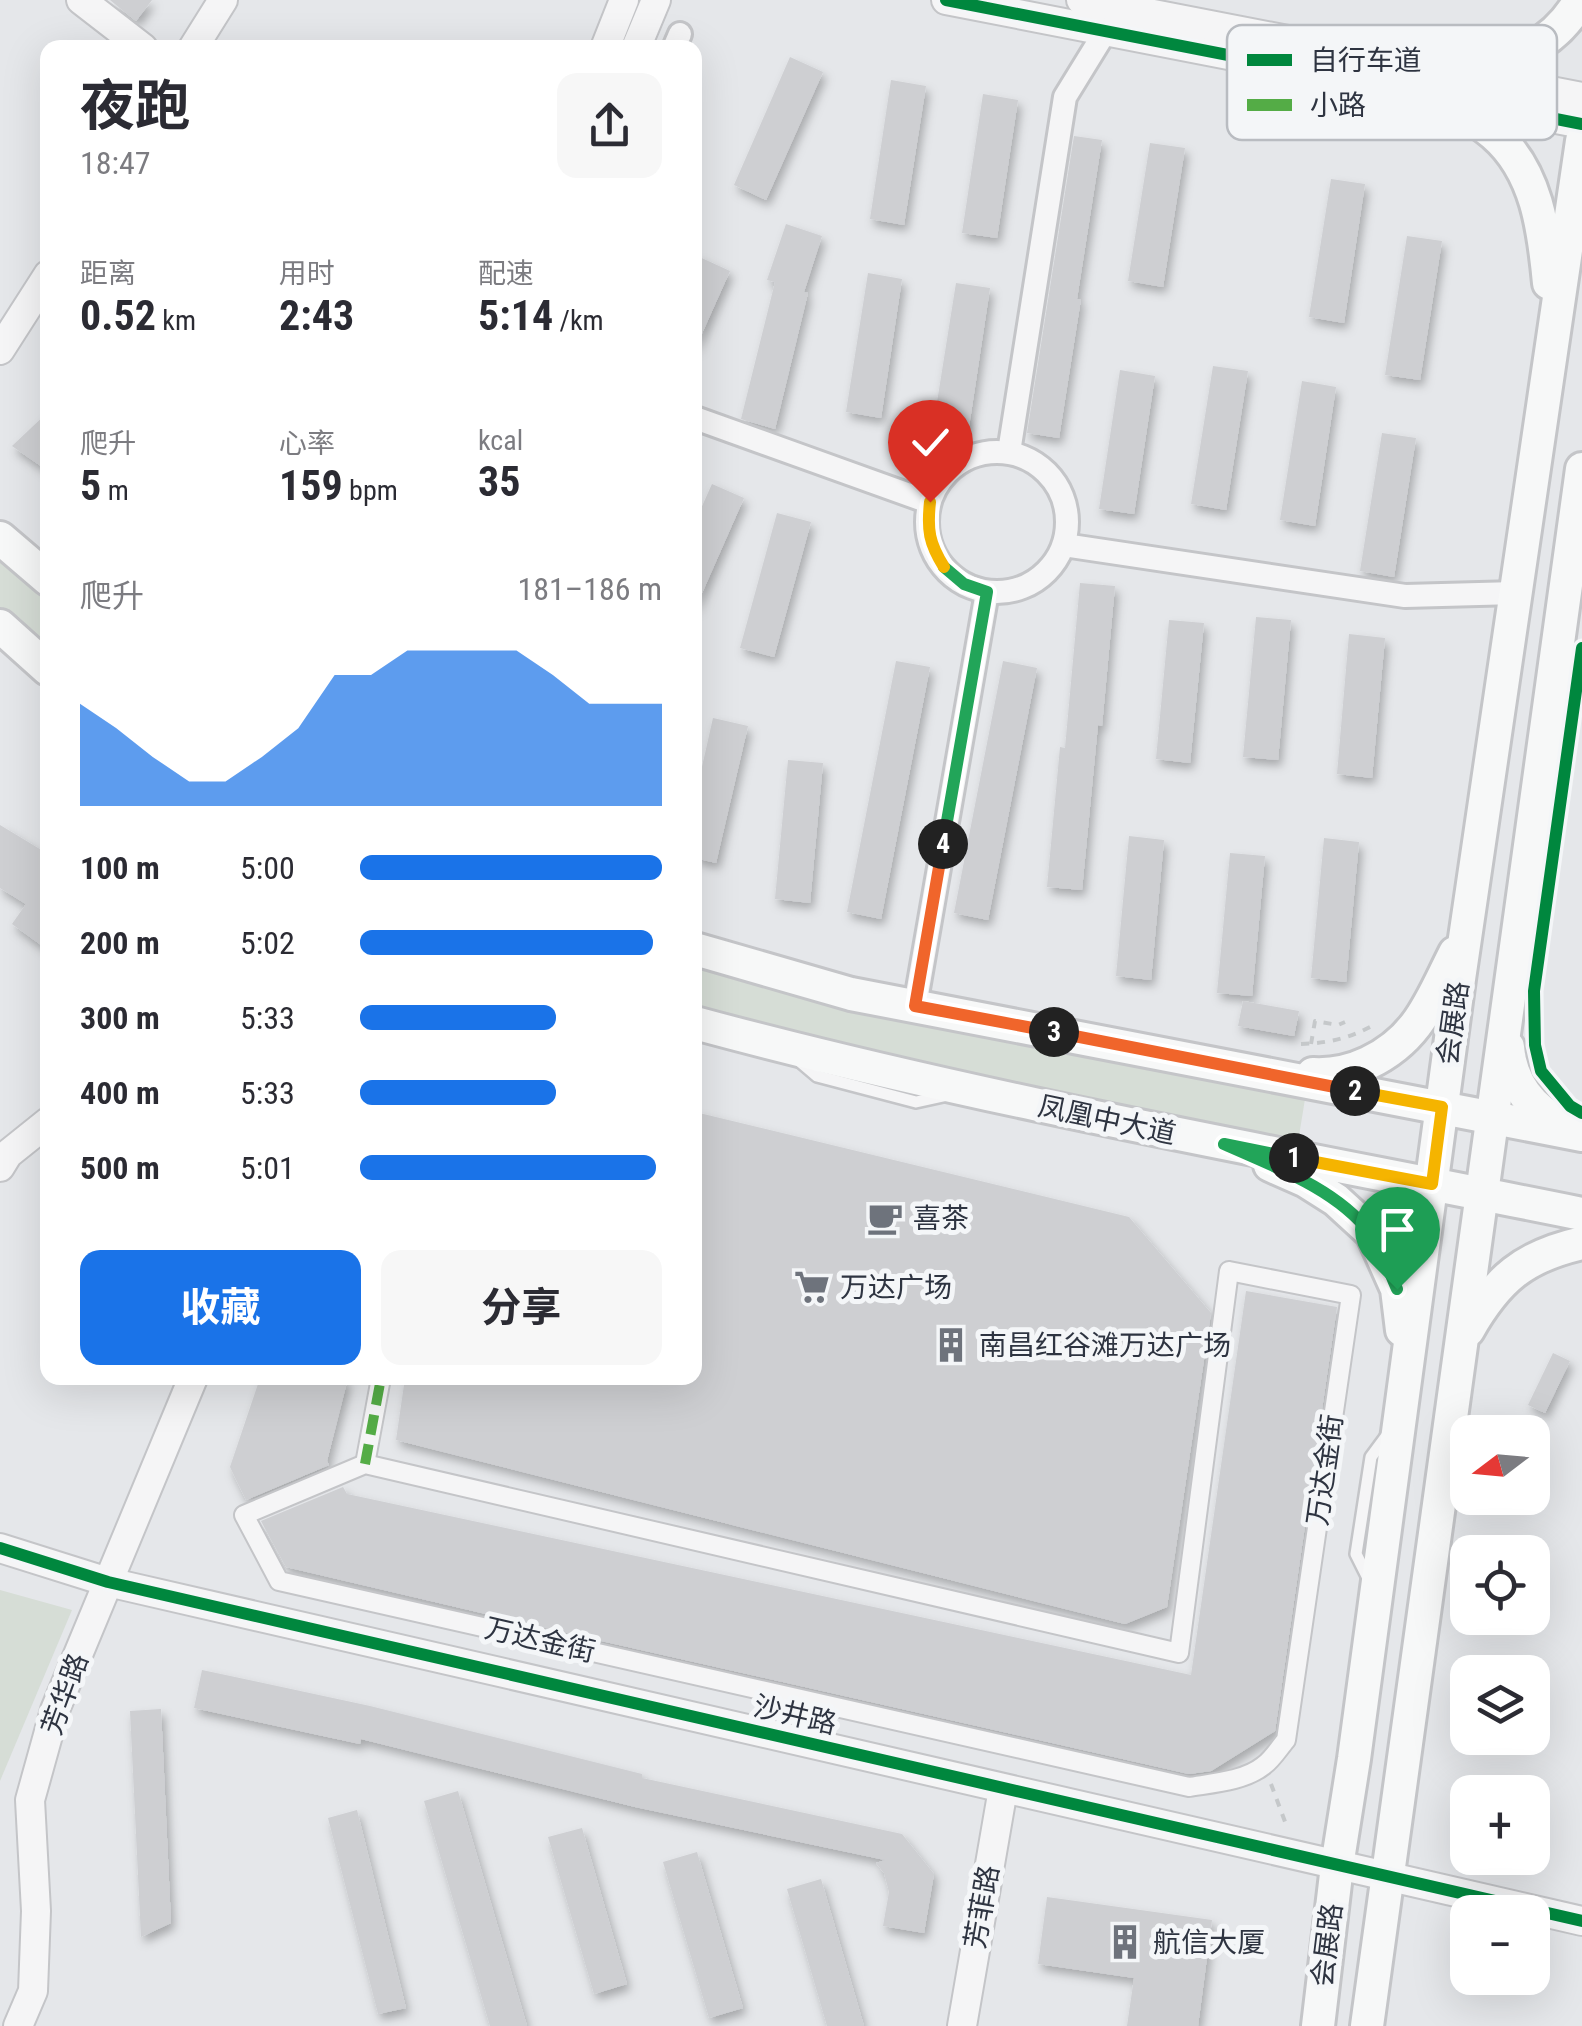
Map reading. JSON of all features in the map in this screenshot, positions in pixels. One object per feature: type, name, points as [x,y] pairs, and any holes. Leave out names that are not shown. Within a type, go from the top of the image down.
[{"type":"main road","points":[[1555,25],[1559,0]]},
{"type":"main road","points":[[1557,30],[1580,0]]},
{"type":"main road","points":[[1500,140],[1516,158],[1544,227],[1554,331]]},
{"type":"main road","name":"会展路","points":[[1318,2026],[1466,931],[1582,141]]},
{"type":"main road","name":"会展路","points":[[1367,2026],[1582,469]]},
{"type":"main road","points":[[0,538],[40,572]]},
{"type":"main road","points":[[0,626],[40,662]]},
{"type":"main road","points":[[1188,1058],[1323,1074],[1353,1070],[1388,1054],[1410,1034],[1466,931]]},
{"type":"main road","points":[[702,951],[851,994],[1582,1133]]},
{"type":"main road","points":[[1510,992],[1508,1053],[1520,1090],[1539,1110],[1582,1133]]},
{"type":"main road","name":"凤凰中大道","points":[[702,1024],[971,1090],[1582,1214]]},
{"type":"main road","points":[[1224,1144],[1336,1200],[1372,1234],[1397,1289],[1405,1379]]},
{"type":"main road","points":[[1461,1342],[1498,1284],[1556,1248],[1582,1243]]},
{"type":"street","points":[[80,0],[132,40]]},
{"type":"street","points":[[198,40],[223,0]]},
{"type":"street","points":[[608,40],[624,0]]},
{"type":"street","points":[[639,40],[656,0]]},
{"type":"street","points":[[946,0],[1102,9],[1227,36]]},
{"type":"street","points":[[1009,452],[1065,97],[1102,9]]},
{"type":"street","points":[[1557,95],[1582,97]]},
{"type":"street","points":[[1557,117],[1582,124]]},
{"type":"street","points":[[0,350],[40,288]]},
{"type":"street","points":[[702,421],[930,502]]},
{"type":"street","points":[[988,451],[1009,452],[1032,460],[1051,476],[1064,497],[1068,521],[1064,546],[1042,577],[1025,587],[987,592],[964,584],[939,560],[927,526],[930,502],[938,484],[960,462],[988,451]]},
{"type":"street","points":[[1064,546],[1405,596],[1516,593]]},
{"type":"street","points":[[915,1006],[987,592]]},
{"type":"street","points":[[0,1167],[8,1154],[40,1128]]},
{"type":"street","name":"万达金街","points":[[1229,1270],[1351,1295],[1286,1740],[1264,1766],[1243,1776],[1190,1787],[279,1581],[244,1515],[365,1464],[1179,1653],[1229,1270]]},
{"type":"street","name":"芳华路","points":[[18,2026],[33,1990],[36,1911],[30,1800],[56,1710],[190,1385]]},
{"type":"street","points":[[365,1464],[380,1385]]},
{"type":"street","name":"沙井路","points":[[0,1548],[108,1582],[1582,1922]]},
{"type":"street","name":"芳菲路","points":[[962,2026],[1002,1789]]},
{"type":"path","points":[[1311,1044],[1315,1020],[1338,1025],[1346,1022]]},
{"type":"path","points":[[1301,1044],[1349,1038],[1370,1027]]},
{"type":"path","points":[[1264,1766],[1290,1836]]},
{"type":"shaded area","points":[[0,550],[40,587],[40,652],[0,614]]},
{"type":"shaded area","points":[[702,963],[1306,1093],[1298,1142],[981,1080],[702,1013]]},
{"type":"shaded area","points":[[0,1590],[72,1610],[0,1781]]},
{"type":"building","points":[[110,0],[152,0],[136,21]]},
{"type":"building","points":[[790,57],[823,72],[766,200],[734,185]]},
{"type":"building","points":[[891,80],[926,86],[904,225],[870,219]]},
{"type":"building","points":[[983,94],[1018,100],[997,238],[962,233]]},
{"type":"building","points":[[1074,136],[1102,140],[1059,438],[1027,433]]},
{"type":"building","points":[[1150,143],[1185,148],[1163,287],[1128,281]]},
{"type":"building","points":[[1331,179],[1365,184],[1344,323],[1309,317]]},
{"type":"building","points":[[786,224],[822,236],[804,292],[808,293],[775,429],[741,419],[775,282],[767,280]]},
{"type":"building","points":[[1407,236],[1442,241],[1420,380],[1385,375]]},
{"type":"building","points":[[702,258],[730,271],[702,333]]},
{"type":"building","points":[[868,273],[902,279],[881,418],[846,412]]},
{"type":"building","points":[[956,283],[990,288],[969,427],[934,421]]},
{"type":"building","points":[[1213,366],[1248,371],[1226,510],[1191,504]]},
{"type":"building","points":[[1120,370],[1155,376],[1134,514],[1099,509]]},
{"type":"building","points":[[1302,381],[1336,387],[1315,526],[1280,520]]},
{"type":"building","points":[[40,420],[40,465],[12,446]]},
{"type":"building","points":[[1382,433],[1416,438],[1394,577],[1360,571]]},
{"type":"building","points":[[712,484],[744,498],[702,593],[702,506]]},
{"type":"building","points":[[777,513],[811,522],[774,657],[740,648]]},
{"type":"building","points":[[1080,583],[1115,586],[1082,890],[1047,887]]},
{"type":"building","points":[[1256,617],[1291,620],[1278,760],[1243,757]]},
{"type":"building","points":[[1169,620],[1204,623],[1190,763],[1156,759]]},
{"type":"building","points":[[1349,634],[1385,638],[1372,778],[1337,774]]},
{"type":"building","points":[[896,661],[930,667],[881,919],[847,912]]},
{"type":"building","points":[[1003,661],[1037,668],[988,920],[954,913]]},
{"type":"building","points":[[713,718],[748,726],[716,863],[702,860],[702,767]]},
{"type":"building","points":[[788,760],[823,763],[810,903],[775,899]]},
{"type":"building","points":[[0,825],[40,849],[40,944],[12,924],[26,904],[0,888]]},
{"type":"building","points":[[1129,836],[1164,840],[1151,980],[1116,976]]},
{"type":"building","points":[[1324,838],[1359,842],[1346,982],[1311,978]]},
{"type":"building","points":[[1230,853],[1265,856],[1252,996],[1217,993]]},
{"type":"building","points":[[1243,1001],[1299,1011],[1294,1036],[1238,1026]]},
{"type":"building","name":"南昌红谷滩万达广场","points":[[702,1114],[1129,1217],[1211,1313],[1167,1607],[1125,1624],[396,1440],[404,1385],[702,1385]]},
{"type":"building","points":[[1246,1291],[1337,1307],[1275,1731],[1211,1771],[1189,1774],[286,1567],[261,1521],[343,1487],[347,1494],[1191,1675]]},
{"type":"building","points":[[1553,1353],[1570,1361],[1545,1413],[1528,1405]]},
{"type":"building","points":[[258,1385],[346,1385],[329,1465],[246,1500],[230,1467]]},
{"type":"building","points":[[202,1670],[370,1706],[642,1774],[642,1778],[902,1834],[934,1874],[924,1933],[883,1926],[889,1892],[884,1873],[876,1863],[885,1860],[635,1807],[361,1739],[360,1744],[194,1708]]},
{"type":"building","points":[[161,1709],[171,1923],[141,1937],[130,1711]]},
{"type":"building","points":[[458,1791],[527,2026],[490,2026],[424,1801]]},
{"type":"building","points":[[357,1810],[406,2008],[378,2014],[328,1818]]},
{"type":"building","points":[[582,1828],[627,1984],[594,1994],[548,1837]]},
{"type":"building","points":[[697,1852],[743,2008],[709,2018],[663,1862]]},
{"type":"building","points":[[821,1879],[864,2026],[827,2026],[787,1889]]},
{"type":"building","name":"航信大厦","points":[[1047,1897],[1212,1920],[1198,2026],[1127,2026],[1134,1978],[1038,1964]]},
{"type":"marked path","points":[[365,1464],[380,1385]]},
{"type":"cycle path","points":[[946,0],[1227,55]]},
{"type":"cycle path","points":[[1557,119],[1582,124]]},
{"type":"cycle path","points":[[1582,648],[1534,991],[1535,1045],[1541,1071],[1570,1106],[1582,1113]]},
{"type":"cycle path","points":[[0,1548],[108,1582],[1582,1921]]},
{"type":"place","name":"喜茶","points":[[885,1218]]},
{"type":"place","name":"万达广场","points":[[812,1287]]},
{"type":"place","name":"南昌红谷滩万达广场","points":[[951,1345]]},
{"type":"place","name":"航信大厦","points":[[1125,1942]]},
{"type":"route","points":[[930,502],[927,526],[933,550],[946,570],[964,584],[987,592],[915,1006],[1442,1107],[1432,1184],[1224,1144],[1336,1200],[1372,1234],[1397,1289]]}]
